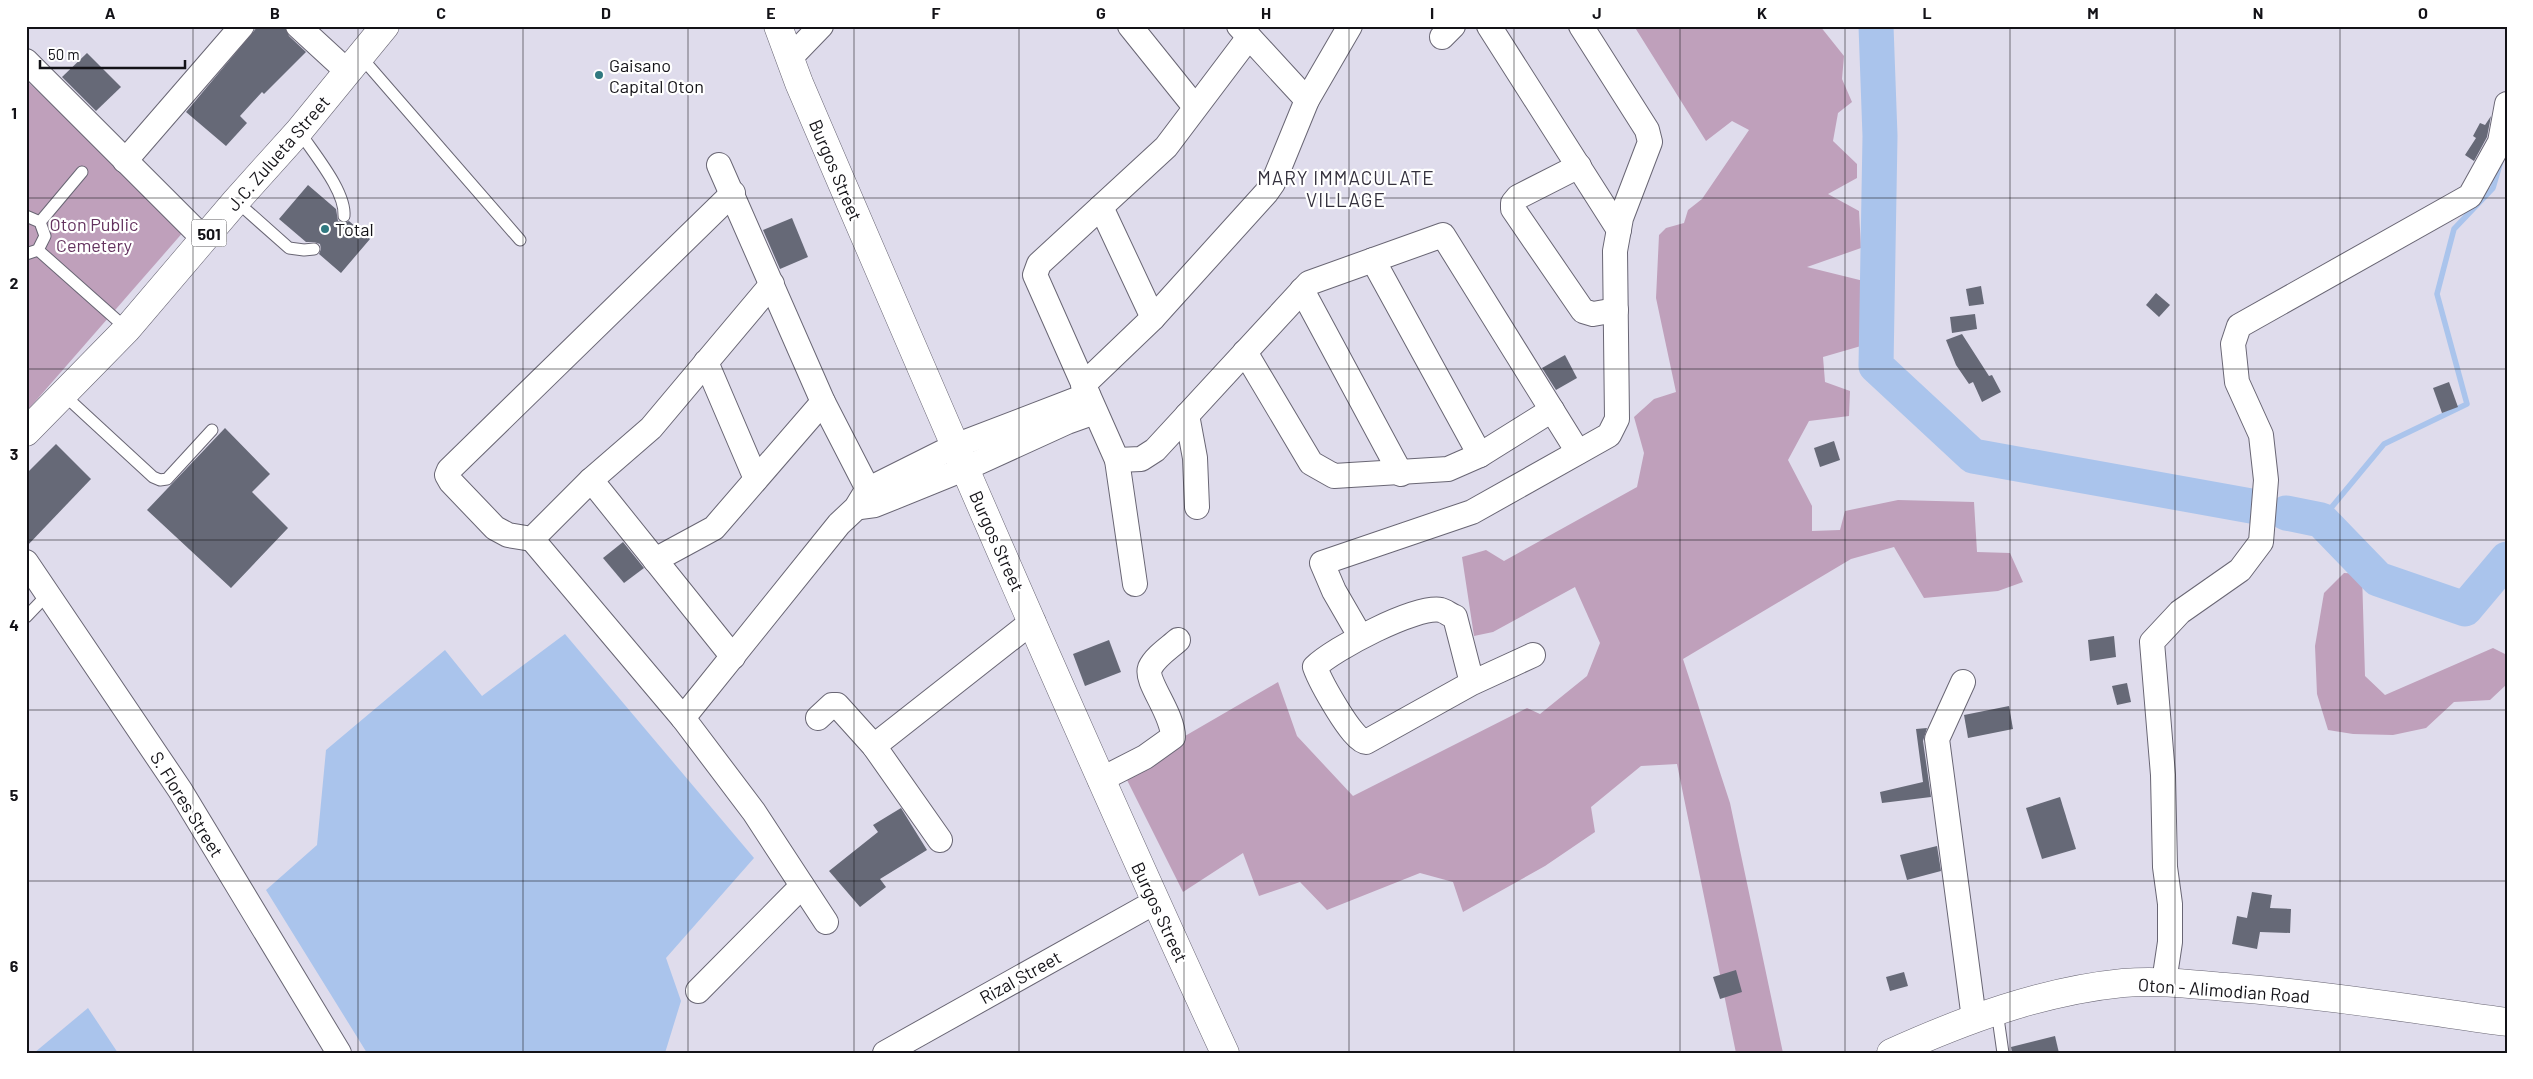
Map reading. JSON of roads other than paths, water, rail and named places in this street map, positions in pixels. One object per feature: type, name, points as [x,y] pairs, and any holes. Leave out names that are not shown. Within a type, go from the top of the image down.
[{"type":"main road","name":"J.C. Zulueta Street","points":[[26,432],[127,329],[236,200],[299,131],[385,26]]},
{"type":"main road","name":"Burgos Street","points":[[778,26],[799,83],[959,458],[1100,780],[1225,1053]]},
{"type":"main road","name":"Oton - Alimodian Road","points":[[1891,1053],[1946,1028],[1985,1015],[2063,992],[2123,983],[2164,982],[2278,991],[2507,1022]]},
{"type":"street","points":[[125,161],[242,26]]},
{"type":"street","points":[[298,26],[354,65]]},
{"type":"street","points":[[791,57],[821,26]]},
{"type":"street","points":[[1130,26],[1195,107]]},
{"type":"street","points":[[1489,26],[1619,230]]},
{"type":"street","points":[[1360,636],[1334,591],[1322,563],[1472,512],[1609,435],[1617,419],[1615,251],[1619,230],[1650,142],[1647,130],[1581,26]]},
{"type":"street","points":[[684,718],[839,524],[866,501],[959,458],[1067,422],[1153,318],[1266,194],[1273,183],[1307,100],[1349,27]]},
{"type":"street","points":[[1135,584],[1117,460],[1034,275],[1039,264],[1166,147],[1195,107],[1244,32],[1307,100]]},
{"type":"street","points":[[26,61],[204,239]]},
{"type":"street","points":[[2164,982],[2170,942],[2170,904],[2165,866],[2163,775],[2152,642],[2180,612],[2240,570],[2261,542],[2266,480],[2261,435],[2237,382],[2233,344],[2239,326],[2470,196],[2500,142],[2507,104]]},
{"type":"street","points":[[719,165],[733,193],[866,501]]},
{"type":"street","points":[[1579,166],[1518,197],[1513,202],[1513,209],[1583,311],[1593,314],[1616,310]]},
{"type":"street","points":[[733,193],[449,470],[447,475],[451,482],[495,528],[508,535],[532,539],[684,718],[754,812],[826,922]]},
{"type":"street","points":[[1101,207],[1153,318]]},
{"type":"street","points":[[1117,460],[1141,459],[1155,450],[1308,283],[1444,235],[1578,452]]},
{"type":"street","points":[[1373,260],[1480,455]]},
{"type":"street","points":[[532,539],[591,480],[651,428],[772,284]]},
{"type":"street","points":[[1302,290],[1401,474]]},
{"type":"street","points":[[1245,352],[1311,464],[1334,476],[1401,474],[1448,469],[1480,455],[1552,410]]},
{"type":"street","points":[[706,362],[756,479]]},
{"type":"street","points":[[655,560],[714,528],[823,402]]},
{"type":"street","points":[[1187,415],[1196,458],[1196,506]]},
{"type":"street","points":[[591,480],[733,657]]},
{"type":"street","name":"S. Flores Street","points":[[26,562],[180,790],[339,1053]]},
{"type":"street","points":[[1472,683],[1455,617],[1440,610],[1421,612],[1360,636],[1315,667],[1338,710],[1362,742],[1472,683],[1533,655]]},
{"type":"street","points":[[874,746],[1032,621]]},
{"type":"street","points":[[1100,780],[1145,757],[1173,737],[1173,728],[1165,706],[1149,678],[1154,664],[1178,640]]},
{"type":"street","points":[[1963,682],[1937,739],[1985,1015]]},
{"type":"street","points":[[818,718],[832,705],[837,705],[874,746],[940,840]]},
{"type":"street","points":[[698,991],[802,886]]},
{"type":"street","name":"Rizal Street","points":[[886,1053],[1155,902]]},
{"type":"lane","points":[[354,65],[520,240]]},
{"type":"lane","points":[[299,131],[340,193],[345,206],[344,216]]},
{"type":"lane","points":[[40,222],[82,172]]},
{"type":"lane","points":[[236,200],[289,248],[314,249]]},
{"type":"lane","points":[[26,216],[40,222],[45,236],[38,250],[26,254]]},
{"type":"lane","points":[[38,250],[127,329]]},
{"type":"lane","points":[[64,395],[153,477],[160,480],[167,478],[212,430]]},
{"type":"lane","points":[[26,617],[48,594]]},
{"type":"lane","points":[[1985,1015],[2003,1053]]},
{"type":"water","points":[[565,634],[754,858],[666,958],[681,1001],[665,1053],[367,1053],[266,890],[317,845],[326,750],[445,650],[482,696]]},
{"type":"water","points":[[88,1008],[118,1053],[34,1053]]},
{"type":"waterway","points":[[1876,26],[1880,136],[1876,366],[1973,456],[2251,506]]},
{"type":"waterway","points":[[2321,520],[2384,444],[2467,404],[2437,294],[2454,229],[2493,188],[2501,161]]},
{"type":"waterway","points":[[2286,513],[2321,520],[2378,579],[2465,609],[2507,559]]},
{"type":"place","name":"Gaisano Capital Oton","points":[[599,75]]},
{"type":"place","name":"Total","points":[[325,229]]},
{"type":"district","name":"MARY IMMACULATE VILLAGE","points":[[1346,188]]},
{"type":"park label","name":"Oton Public Cemetery","points":[[94,234]]}]
